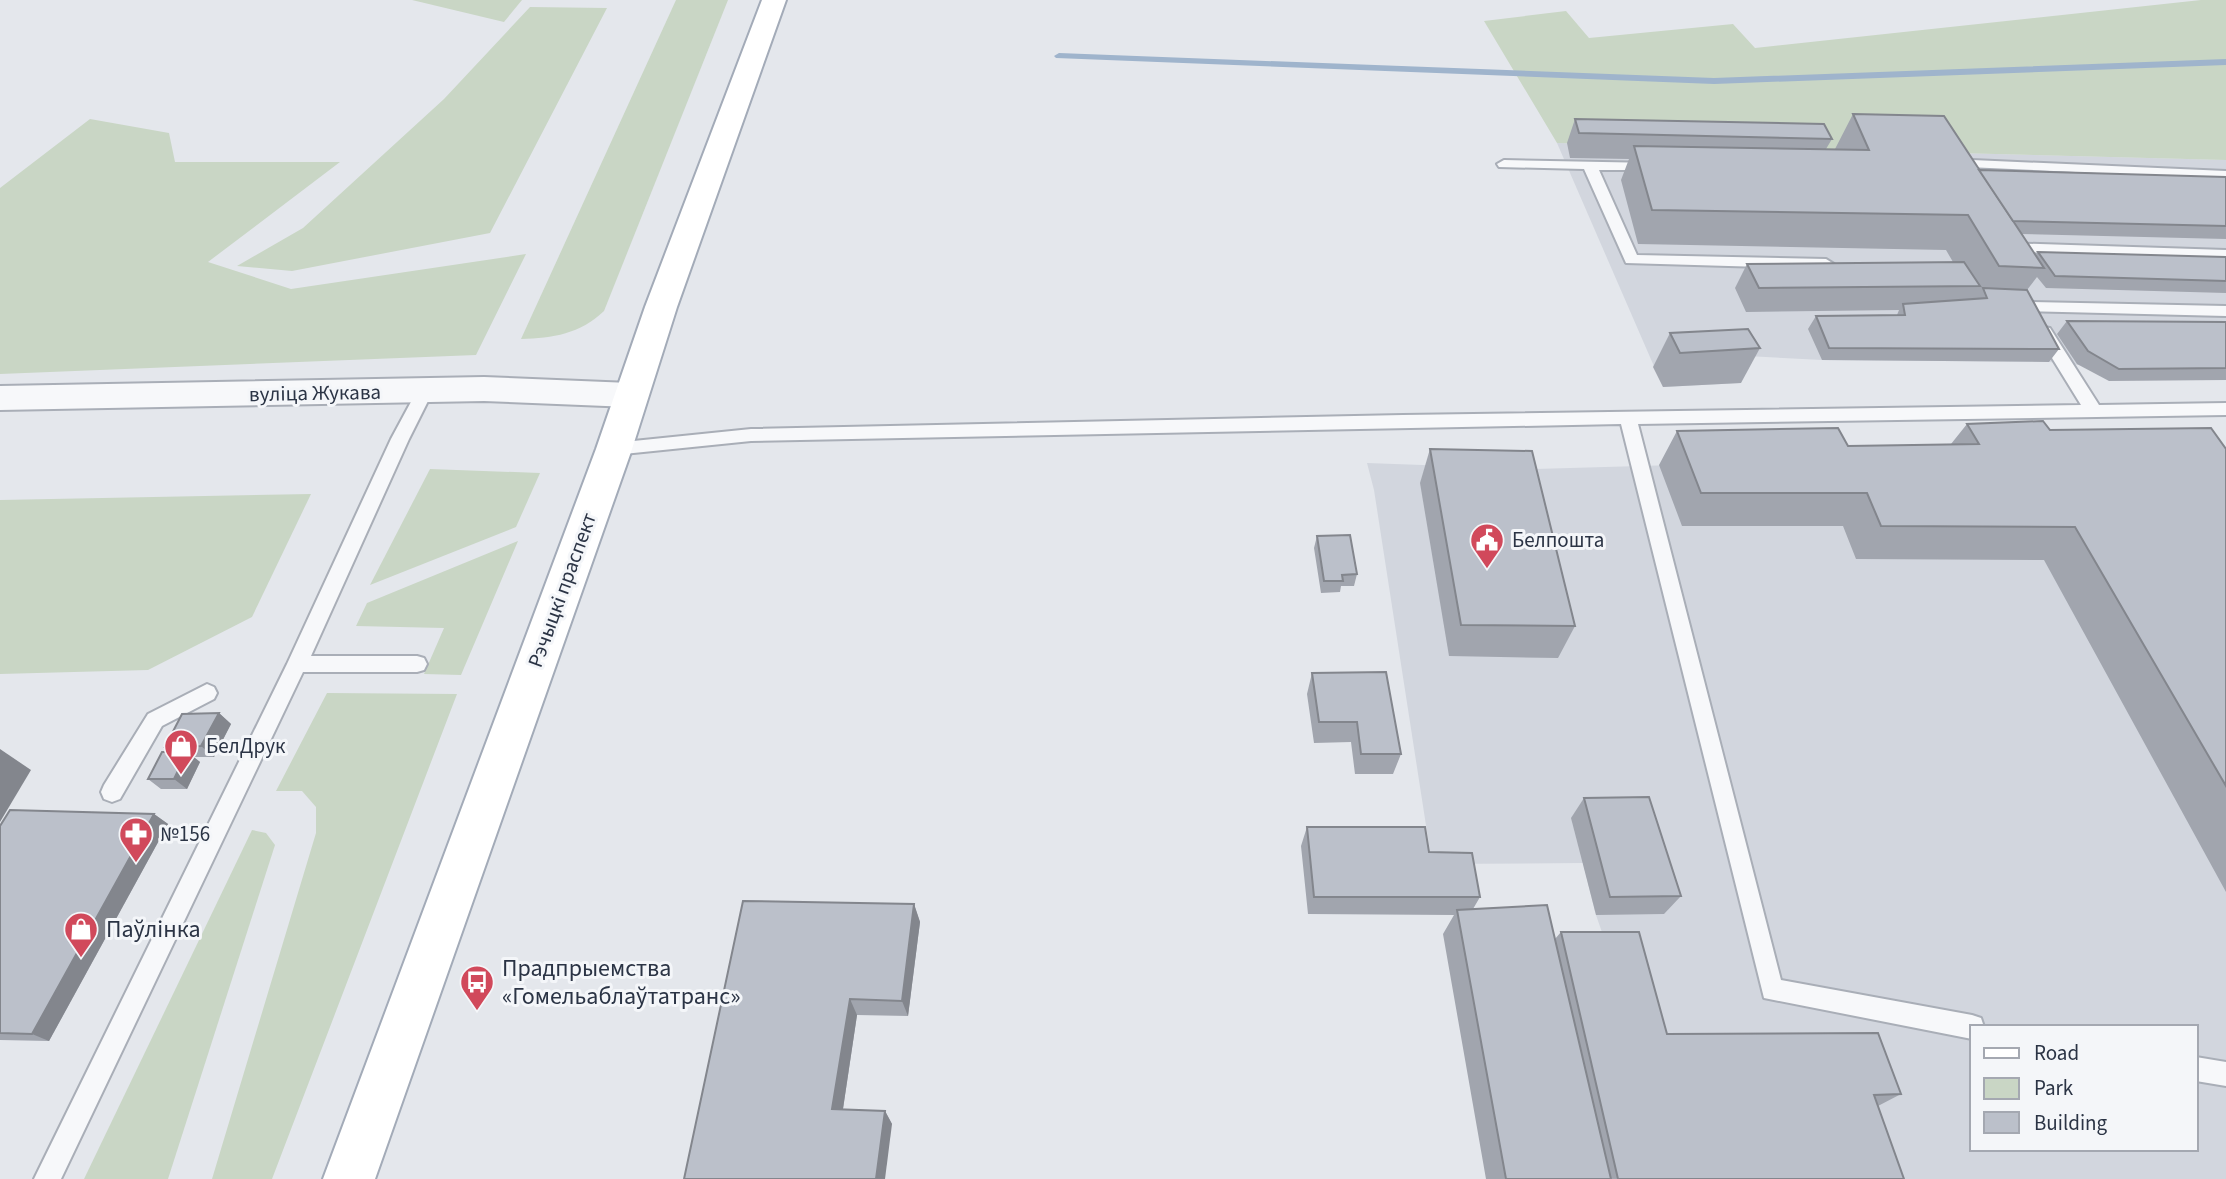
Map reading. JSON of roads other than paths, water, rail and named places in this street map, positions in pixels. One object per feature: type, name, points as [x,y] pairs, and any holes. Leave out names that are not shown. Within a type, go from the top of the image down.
[{"type":"main road","name":"Рэчыцкі праспект","points":[[349,1179],[774,0]]},
{"type":"street","name":"вуліца Жукава","points":[[0,398],[484,389],[630,395]]},
{"type":"lane","points":[[1955,184],[1942,163],[2226,175]]},
{"type":"lane","points":[[1504,164],[1670,167]]},
{"type":"lane","points":[[1589,164],[1631,260],[1840,264]]},
{"type":"lane","points":[[1994,248],[2226,255]]},
{"type":"lane","points":[[2094,411],[2061,363],[2026,301],[2226,311]]},
{"type":"lane","points":[[47,1179],[298,664],[425,391]]},
{"type":"lane","points":[[614,449],[751,435],[2226,409]]},
{"type":"lane","points":[[1628,418],[1772,989],[1970,1027]]},
{"type":"lane","points":[[298,664],[417,664]]},
{"type":"lane","points":[[112,792],[155,720],[207,693]]},
{"type":"lane","points":[[2198,1069],[2226,1074]]},
{"type":"waterway","points":[[1059,56],[1714,81],[2226,62]]},
{"type":"place","name":"Белпошта","points":[[1487,570]]},
{"type":"place","name":"БелДрук","points":[[181,776]]},
{"type":"place","name":"№156","points":[[136,864]]},
{"type":"place","name":"Паўлінка","points":[[81,959]]},
{"type":"place","name":"Прадпрыемства «Гомельаблаўтатранс»","points":[[477,1012]]}]
